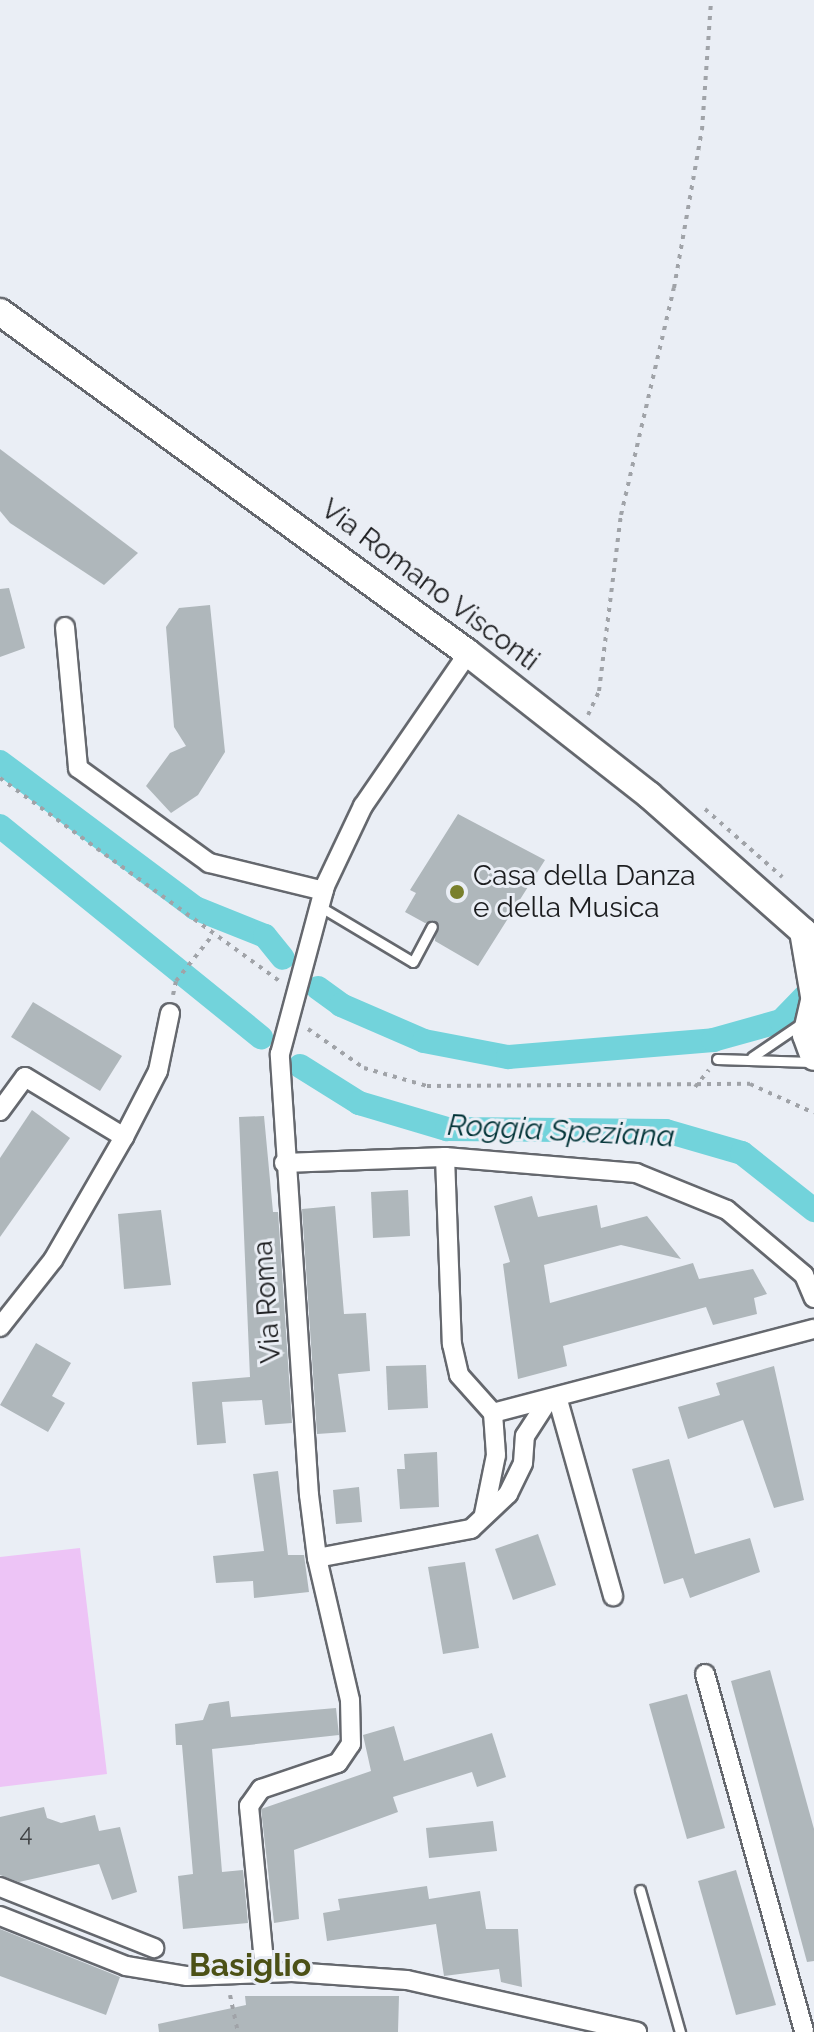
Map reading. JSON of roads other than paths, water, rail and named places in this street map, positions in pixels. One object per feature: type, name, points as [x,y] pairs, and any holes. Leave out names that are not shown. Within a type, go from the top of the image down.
[{"type":"street","name":"Via Romano Visconti","points":[[0,312],[468,653],[578,739],[808,936],[814,1060]]},
{"type":"street","points":[[65,627],[78,768],[209,863],[321,898]]},
{"type":"street","name":"Via Roma","points":[[265,1972],[258,1926],[249,1806],[261,1789],[338,1763],[351,1744],[350,1700],[317,1558],[284,1163],[280,1054],[321,898],[363,806],[468,653]]},
{"type":"street","points":[[0,1327],[53,1260],[124,1137],[158,1071],[170,1013]]},
{"type":"street","points":[[0,1111],[25,1077],[124,1137]]},
{"type":"street","points":[[284,1163],[445,1157],[636,1173],[683,1187],[727,1210],[804,1275],[814,1298]]},
{"type":"street","points":[[445,1157],[452,1344],[459,1375],[493,1413],[496,1455],[484,1514]]},
{"type":"street","points":[[493,1413],[552,1402],[814,1329]]},
{"type":"street","points":[[317,1558],[457,1533],[508,1494],[523,1463],[525,1436],[552,1402]]},
{"type":"street","points":[[552,1402],[613,1596]]},
{"type":"street","points":[[705,1674],[804,2032]]},
{"type":"street","points":[[0,1887],[154,1948]]},
{"type":"street","points":[[0,1916],[126,1966],[187,1976],[265,1972],[407,1980],[439,1990],[637,2032]]},
{"type":"lane","points":[[321,898],[413,962],[432,927]]},
{"type":"lane","points":[[752,1057],[812,1006]]},
{"type":"lane","points":[[717,1059],[814,1060]]},
{"type":"lane","points":[[640,1890],[680,2032]]},
{"type":"waterway","points":[[0,762],[195,908],[265,936],[283,958]]},
{"type":"waterway","name":"Roggia Speziana","points":[[0,826],[261,1037]]},
{"type":"waterway","points":[[318,988],[341,1005],[424,1041],[508,1057],[713,1040],[781,1021],[814,987]]},
{"type":"waterway","name":"Roggia Speziana","points":[[300,1066],[359,1103],[447,1129],[666,1131],[742,1153],[814,1210]]},
{"type":"place","name":"Casa della Danza e della Musica","points":[[457,892]]},
{"type":"district","name":"Basiglio","points":[[250,1965]]}]
